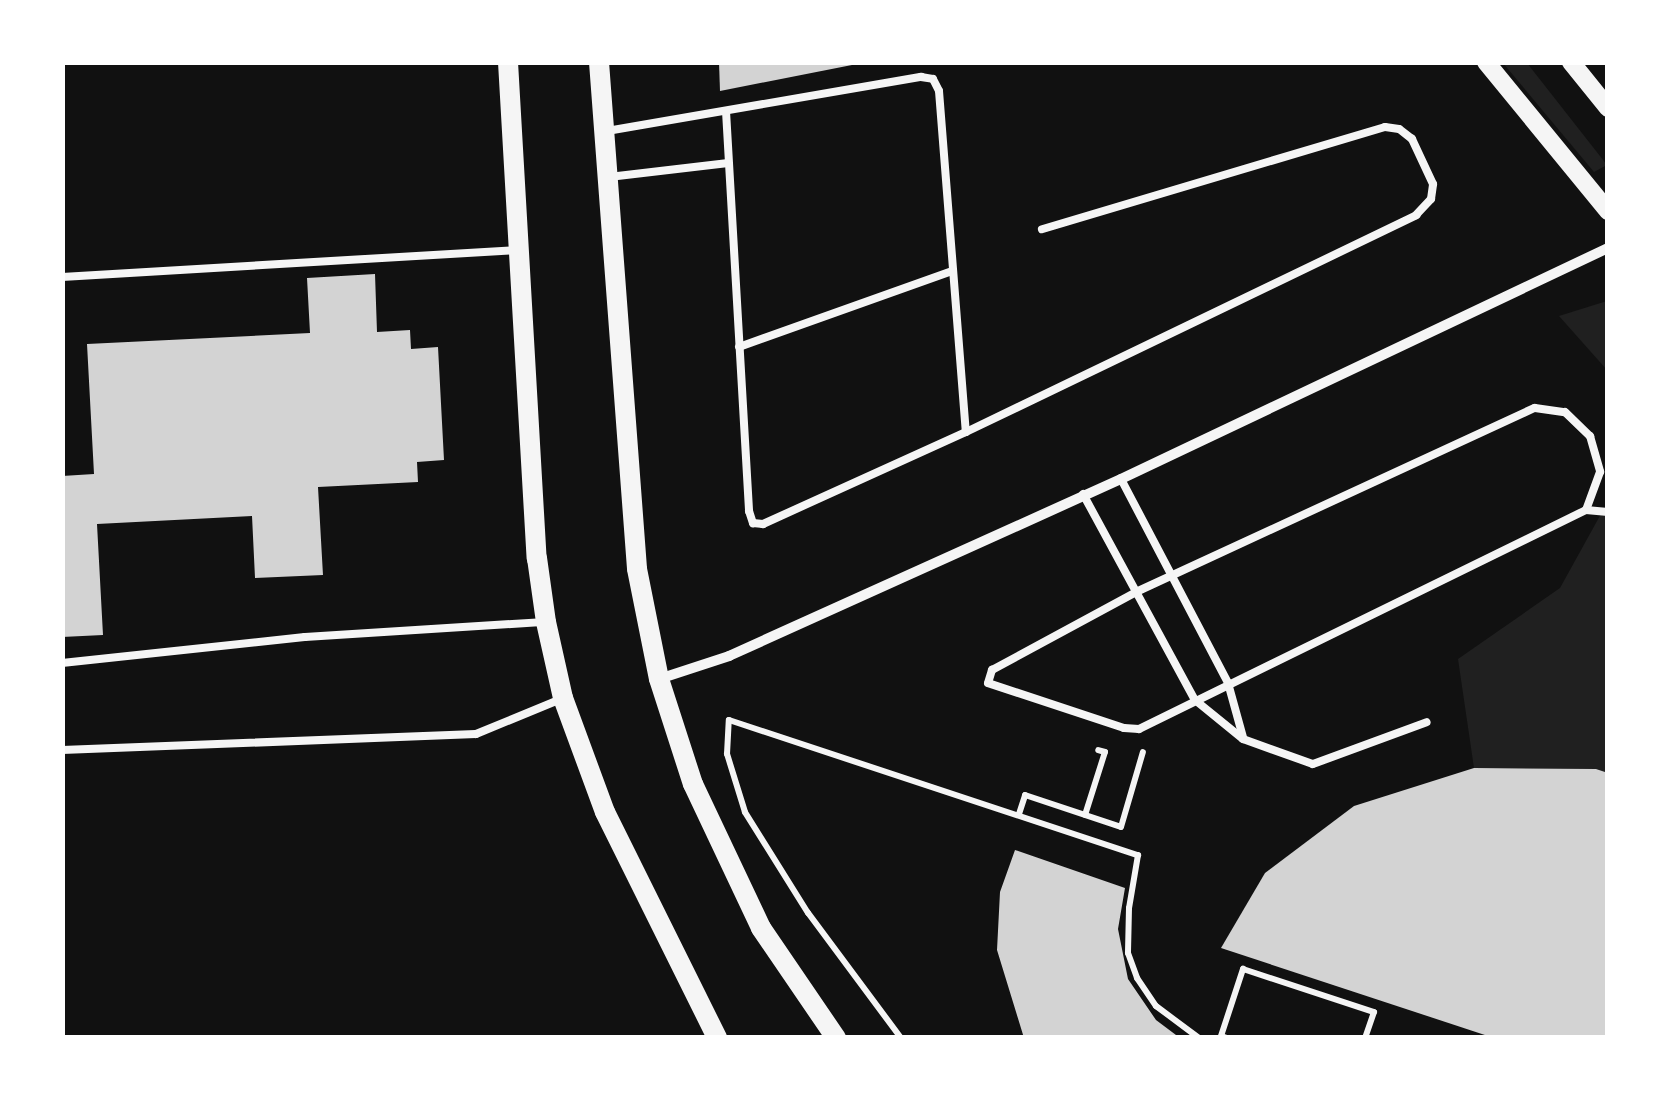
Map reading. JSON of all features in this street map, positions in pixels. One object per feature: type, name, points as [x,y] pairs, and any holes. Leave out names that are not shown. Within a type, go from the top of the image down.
[{"type":"main road","points":[[508,62],[537,558],[562,698],[605,812],[717,1038]]},
{"type":"main road","points":[[599,62],[604,178],[637,568],[659,680],[693,784],[762,928],[836,1038]]},
{"type":"street","points":[[1486,62],[1608,211]]},
{"type":"street","points":[[1571,62],[1608,108]]},
{"type":"street","points":[[659,680],[728,656],[1121,480],[1608,248]]},
{"type":"lane","points":[[602,132],[921,77],[933,79],[939,91],[966,432]]},
{"type":"lane","points":[[726,110],[748,511],[753,523],[763,524],[966,432],[1416,215],[1430,199],[1432,184],[1412,139],[1400,128],[1384,127],[1042,229]]},
{"type":"lane","points":[[604,178],[728,163]]},
{"type":"lane","points":[[62,277],[517,250]]},
{"type":"lane","points":[[739,347],[954,271]]},
{"type":"lane","points":[[1586,510],[1600,472],[1590,436],[1565,412],[1534,408],[1136,592],[987,676],[988,682],[1124,728],[1150,725],[1228,683],[1586,510],[1608,512]]},
{"type":"lane","points":[[1121,480],[1228,683],[1243,739]]},
{"type":"lane","points":[[1083,494],[1195,700],[1243,739],[1313,764],[1428,722]]},
{"type":"lane","points":[[62,662],[306,636],[546,622]]},
{"type":"lane","points":[[62,750],[476,734],[562,698]]},
{"type":"path","points":[[900,1038],[808,913],[744,812],[727,754],[728,720],[1138,855],[1129,908],[1128,953],[1136,978],[1156,1006],[1198,1038]]},
{"type":"path","points":[[1019,814],[1025,795],[1121,826],[1150,725]]},
{"type":"path","points":[[1085,815],[1105,752],[1088,746]]},
{"type":"path","points":[[1227,1038],[1221,1036],[1243,969],[1374,1012],[1365,1038]]},
{"type":"shaded area","points":[[1503,63],[1527,63],[1607,165],[1594,172]]},
{"type":"shaded area","points":[[1608,301],[1607,370],[1559,316]]},
{"type":"shaded area","points":[[1607,503],[1607,773],[1596,769],[1474,768],[1458,659],[1560,588]]},
{"type":"building","points":[[719,62],[857,62],[857,64],[720,91]]},
{"type":"building","points":[[375,274],[377,332],[410,330],[411,349],[438,347],[444,460],[417,462],[418,482],[318,487],[323,575],[255,578],[252,516],[97,524],[103,635],[62,637],[62,476],[94,474],[87,344],[310,333],[307,278]]},
{"type":"building","points":[[1474,768],[1596,769],[1608,773],[1608,1038],[1494,1038],[1221,948],[1265,873],[1354,806]]},
{"type":"building","points":[[1015,850],[1125,888],[1118,929],[1128,979],[1156,1020],[1180,1038],[1024,1038],[997,950],[1000,892]]}]
